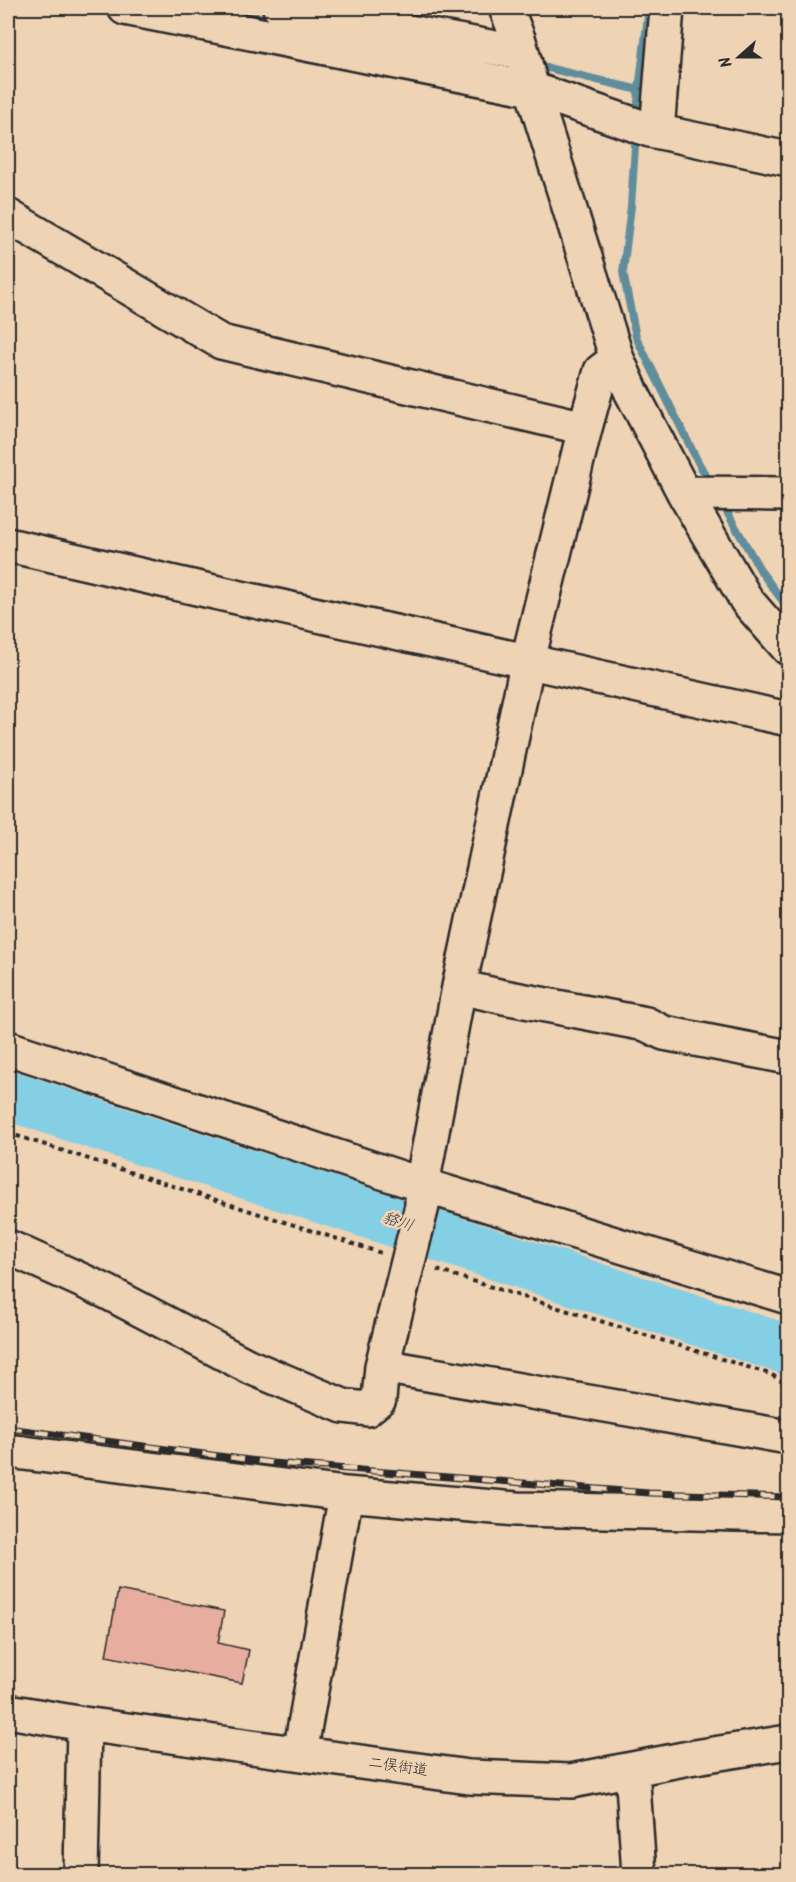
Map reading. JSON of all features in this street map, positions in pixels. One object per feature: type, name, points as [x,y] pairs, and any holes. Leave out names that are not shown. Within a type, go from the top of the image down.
[{"type":"street","points":[[125,8],[532,89],[654,130],[789,159]]},
{"type":"street","points":[[280,8],[520,47]]},
{"type":"street","points":[[506,8],[617,359],[632,393],[707,493],[747,601],[789,648]]},
{"type":"street","points":[[520,47],[531,8]]},
{"type":"street","points":[[654,130],[667,8]]},
{"type":"street","points":[[8,216],[221,342],[585,428]]},
{"type":"street","points":[[8,1247],[107,1292],[248,1366],[343,1406],[367,1409],[379,1399],[382,1366],[410,1257],[459,987],[528,660],[601,372],[617,359]]},
{"type":"street","points":[[707,493],[789,494]]},
{"type":"street","points":[[8,544],[789,719]]},
{"type":"street","points":[[459,987],[646,1024],[664,1033],[789,1057]]},
{"type":"street","points":[[8,1048],[422,1195],[789,1297]]},
{"type":"street","points":[[382,1366],[789,1437]]},
{"type":"street","points":[[8,1451],[346,1494],[516,1509],[789,1515]]},
{"type":"street","points":[[300,1753],[346,1494]]},
{"type":"street","name":"二俣街道","points":[[8,1712],[469,1777],[571,1781],[789,1742]]},
{"type":"street","points":[[81,1875],[84,1724]]},
{"type":"street","points":[[632,1769],[639,1875]]},
{"type":"path","points":[[8,1133],[410,1257],[770,1374],[789,1384]]},
{"type":"building","points":[[118,1590],[224,1611],[218,1643],[249,1650],[242,1683],[106,1656]]},
{"type":"waterway","points":[[209,8],[279,21]]},
{"type":"waterway","points":[[636,90],[639,90],[649,8]]},
{"type":"waterway","points":[[540,66],[639,90],[637,119]]},
{"type":"waterway","points":[[636,132],[631,206],[623,272],[636,337],[712,486]]},
{"type":"waterway","points":[[720,500],[762,573],[788,608]]},
{"type":"waterway","name":"貉川","points":[[8,1095],[788,1350]]},
{"type":"railway","points":[[8,1428],[273,1463],[649,1493],[788,1497]]}]
